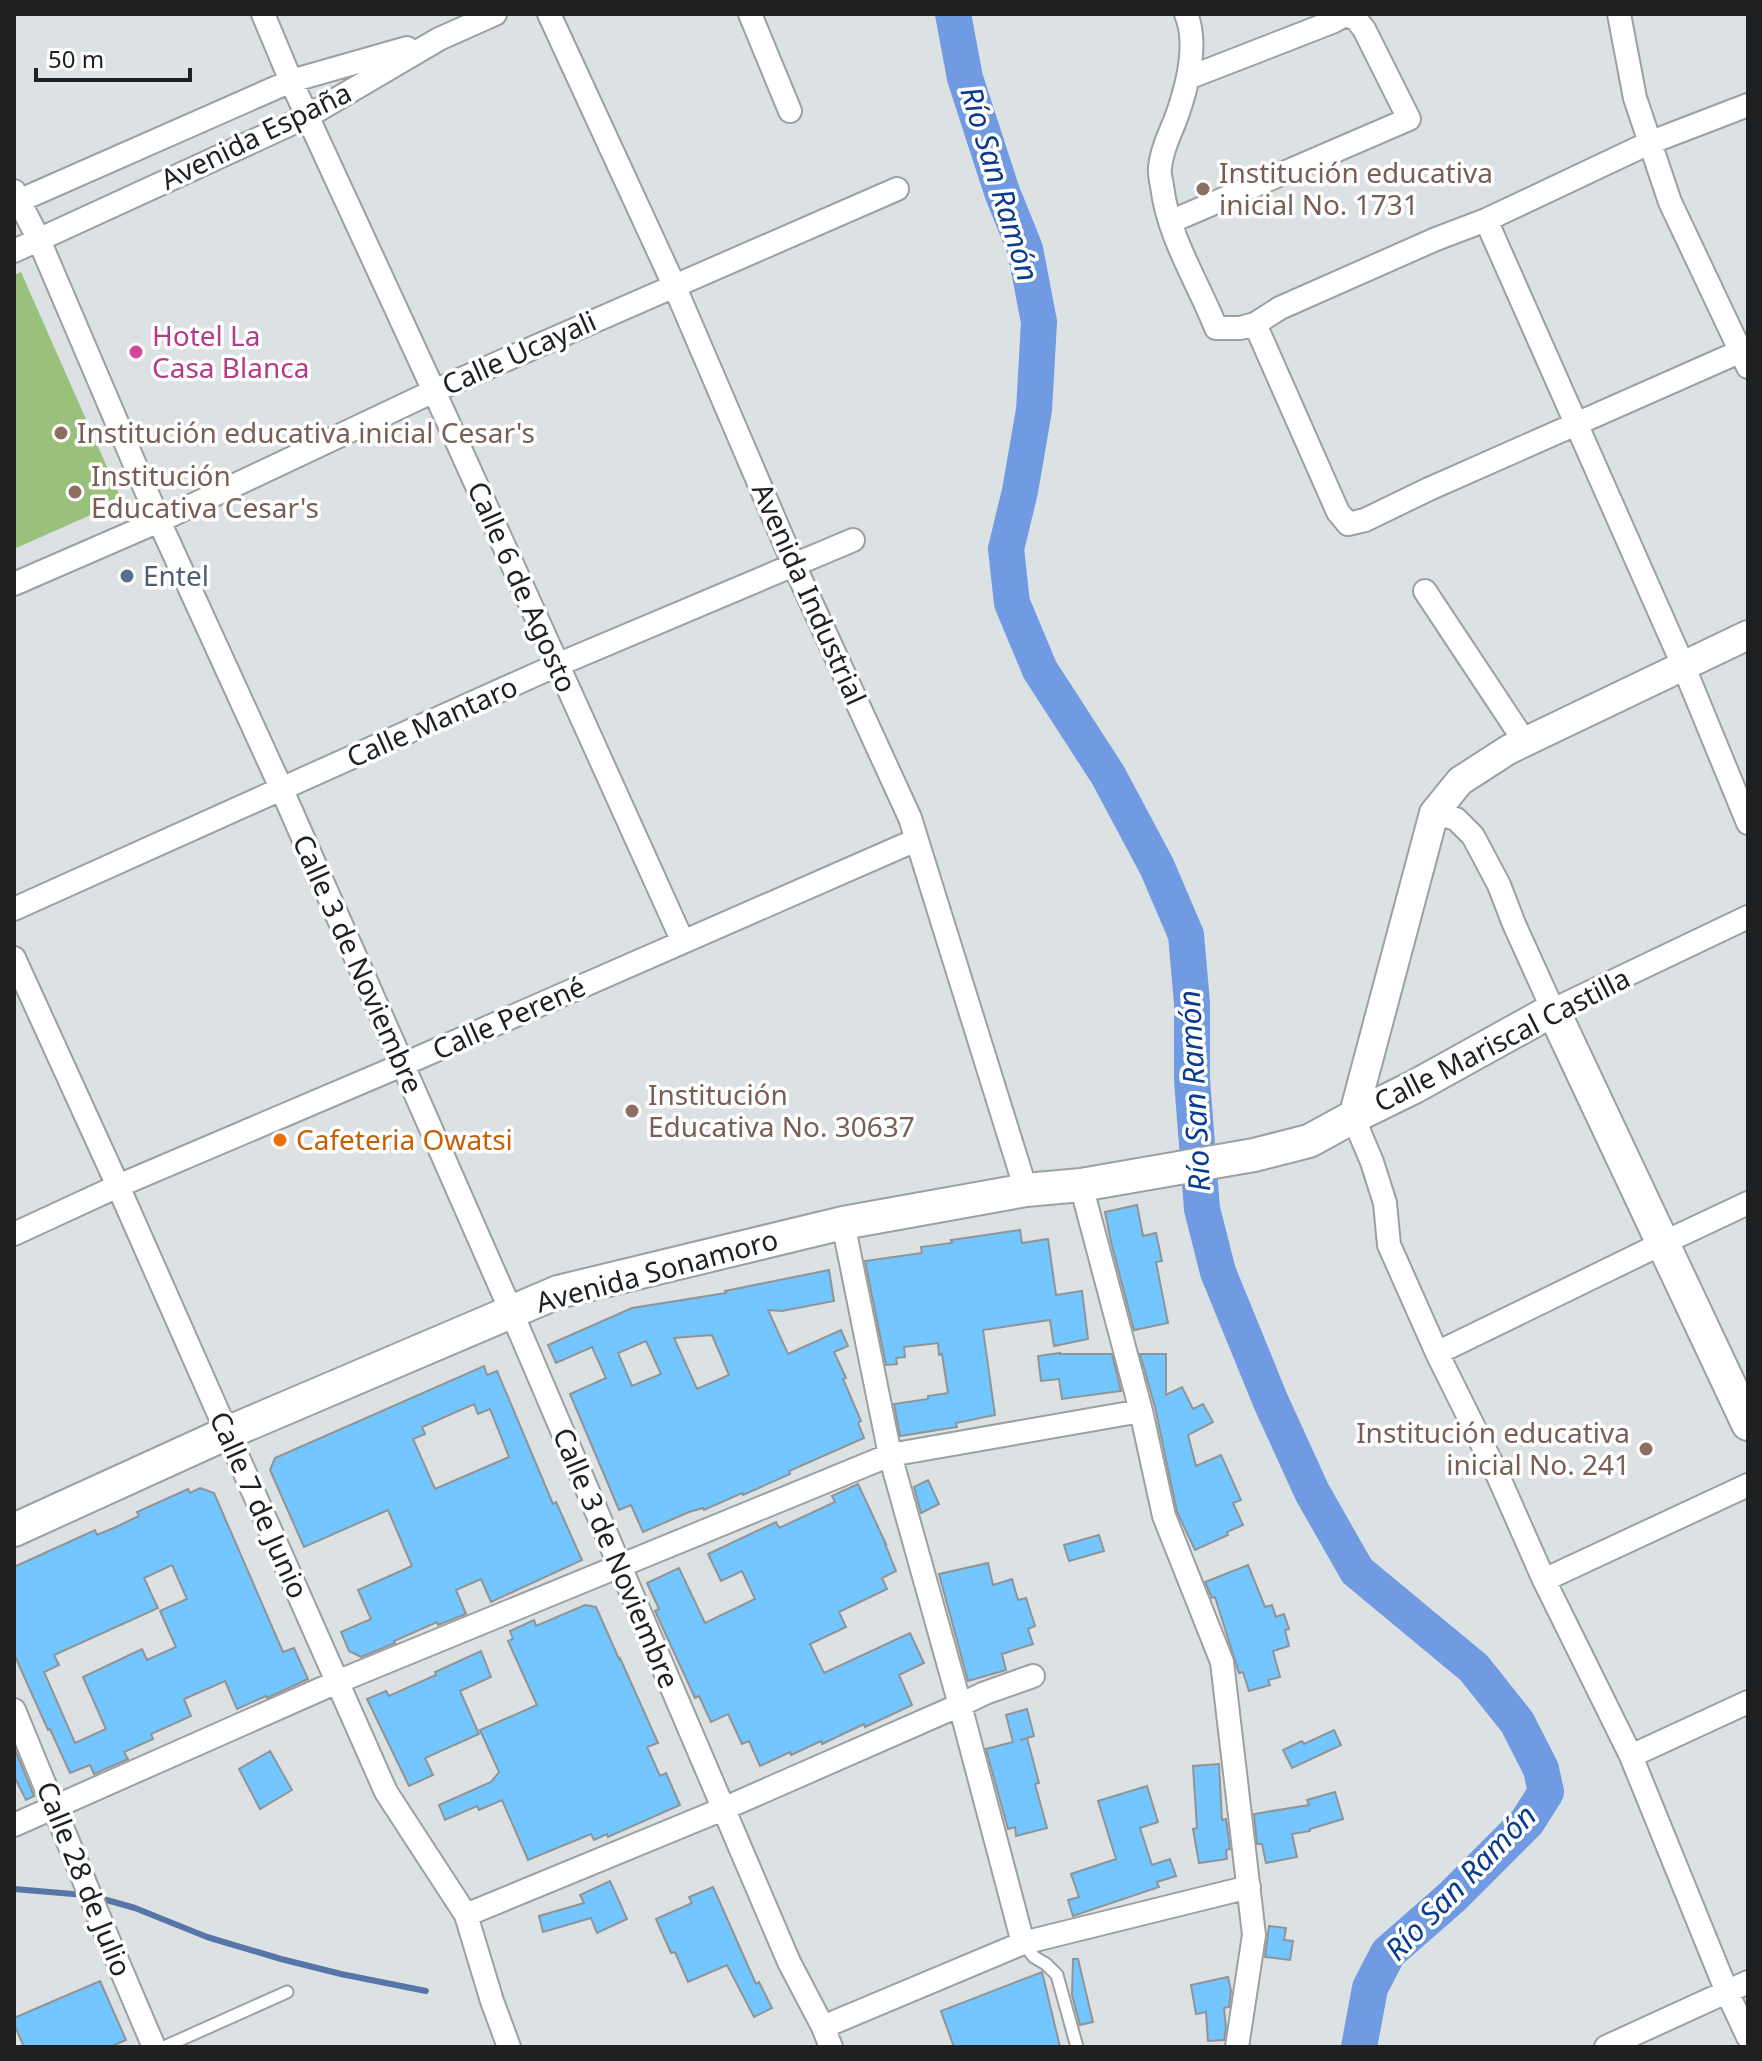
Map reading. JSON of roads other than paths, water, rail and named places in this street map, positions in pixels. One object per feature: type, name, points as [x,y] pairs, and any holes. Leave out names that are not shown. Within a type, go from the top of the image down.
[{"type":"main road","name":"Calle Mariscal Castilla","points":[[1150,1173],[1254,1155],[1309,1141],[1553,1010]]},
{"type":"main road","points":[[1553,1010],[1748,1424]]},
{"type":"main road","name":"Avenida Sonamoro","points":[[14,1530],[227,1433],[558,1292],[843,1223],[1026,1190],[1081,1185],[1150,1173]]},
{"type":"street","name":"Calle 6 de Agosto","points":[[263,14],[683,942]]},
{"type":"street","name":"Avenida España","points":[[14,251],[308,116],[439,39],[495,14]]},
{"type":"street","name":"Avenida Industrial","points":[[549,14],[674,285],[794,565],[910,818],[1026,1190]]},
{"type":"street","points":[[750,14],[790,111]]},
{"type":"street","points":[[1186,14],[1190,23],[1188,78],[1160,167],[1170,222],[1216,328],[1240,328],[1255,324],[1280,308],[1486,220],[1649,143],[1748,105]]},
{"type":"street","points":[[1255,324],[1338,512],[1348,524],[1365,520],[1575,424],[1746,355],[1670,202],[1635,98],[1619,14]]},
{"type":"street","points":[[1170,222],[1409,119],[1364,29],[1356,19],[1345,15],[1188,78]]},
{"type":"street","points":[[15,198],[291,81],[439,39]]},
{"type":"street","name":"Calle Ucayali","points":[[14,584],[159,521],[434,391],[897,189]]},
{"type":"street","name":"Calle 3 de Noviembre","points":[[15,198],[39,240],[159,521],[282,790],[511,1311],[789,1962],[827,2037]]},
{"type":"street","points":[[1486,220],[1683,665],[1748,823]]},
{"type":"street","name":"Calle Mantaro","points":[[14,909],[557,665],[853,540]]},
{"type":"street","points":[[1425,591],[1525,742]]},
{"type":"street","points":[[1748,635],[1508,750],[1460,781],[1434,813],[1353,1117],[1385,1203],[1389,1245],[1544,1580],[1631,1756],[1748,2037]]},
{"type":"street","points":[[1434,813],[1456,819],[1473,836],[1499,885],[1553,1010]]},
{"type":"street","name":"Calle Perené","points":[[14,1234],[916,840]]},
{"type":"street","name":"Calle Mariscal Castilla","points":[[1553,1010],[1748,917]]},
{"type":"street","name":"Calle 7 de Junio","points":[[14,958],[386,1792],[466,1915],[509,2047]]},
{"type":"street","points":[[1081,1185],[1141,1411],[1164,1516],[1222,1662],[1254,1935],[1237,2047]]},
{"type":"street","points":[[1437,1353],[1748,1203]]},
{"type":"street","points":[[843,1223],[890,1455],[1023,1943]]},
{"type":"street","points":[[14,1825],[337,1682],[890,1455],[1141,1411]]},
{"type":"street","points":[[1544,1580],[1748,1485]]},
{"type":"street","points":[[466,1915],[723,1809],[985,1693],[1033,1676]]},
{"type":"street","points":[[1631,1756],[1748,1702]]},
{"type":"street","name":"Calle 28 de Julio","points":[[14,1710],[154,2047]]},
{"type":"street","points":[[827,2037],[1023,1943],[1249,1887]]},
{"type":"street","points":[[1606,2047],[1748,1982]]},
{"type":"lane","points":[[1023,1943],[1034,1957],[1057,1975],[1077,2047]]},
{"type":"lane","points":[[164,2047],[287,1992]]},
{"type":"waterway","name":"Río San Ramón","points":[[953,14],[965,78],[1002,192],[1025,249],[1039,322],[1034,410],[1006,549],[1012,603],[1040,670],[1108,775],[1157,867],[1186,935],[1192,1003],[1192,1080],[1202,1209],[1218,1272],[1312,1492],[1357,1571],[1474,1668],[1517,1722],[1541,1769],[1546,1792],[1527,1822],[1452,1897],[1388,1953],[1370,1988],[1359,2047]]},
{"type":"waterway","points":[[14,1889],[85,1895]]},
{"type":"waterway","points":[[96,1897],[135,1908],[207,1937],[281,1959],[426,1991]]},
{"type":"place","name":"Institución educativa inicial No. 1731","points":[[1203,189]]},
{"type":"place","name":"Hotel La Casa Blanca","points":[[136,352]]},
{"type":"place","name":"Institución educativa inicial Cesar's","points":[[61,433]]},
{"type":"place","name":"Institución Educativa Cesar's","points":[[75,492]]},
{"type":"place","name":"Entel","points":[[127,576]]},
{"type":"place","name":"Institución Educativa No. 30637","points":[[632,1111]]},
{"type":"place","name":"Cafeteria Owatsi","points":[[280,1140]]},
{"type":"place","name":"Institución educativa inicial No. 241","points":[[1646,1449]]}]
